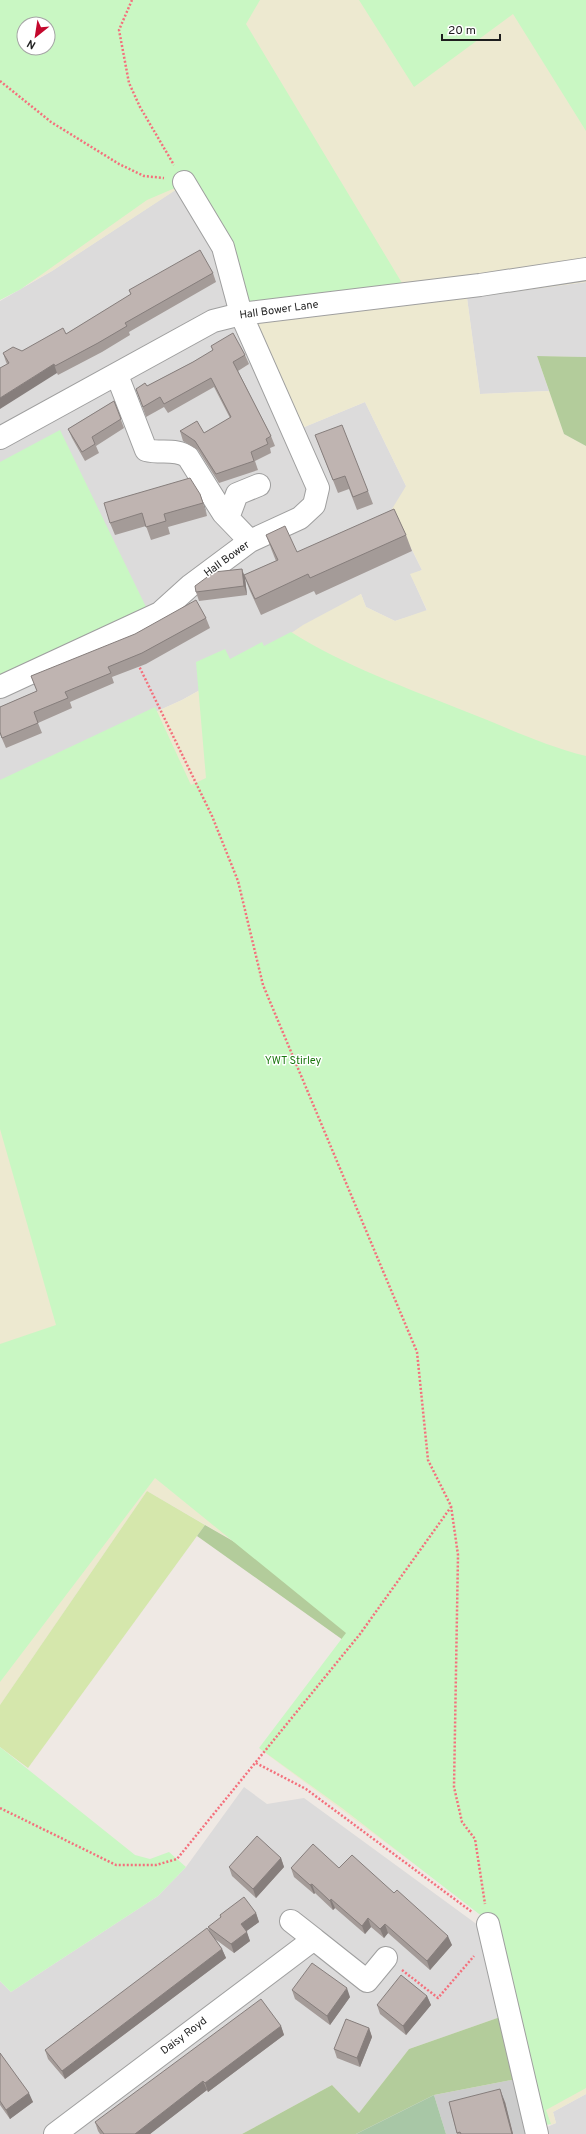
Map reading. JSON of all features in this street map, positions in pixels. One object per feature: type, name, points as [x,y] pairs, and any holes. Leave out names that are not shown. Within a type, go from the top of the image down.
[{"type":"street","name":"Hall Bower","points":[[0,687],[160,613],[191,585],[250,541],[300,518],[314,505],[318,488],[241,314],[223,247],[184,182]]},
{"type":"street","name":"Hall Bower Lane","points":[[0,438],[213,321],[241,314],[480,285],[586,269]]},
{"type":"street","points":[[117,375],[146,450],[181,452],[188,457],[228,518],[250,541]]},
{"type":"street","points":[[228,518],[237,494],[259,484]]},
{"type":"street","points":[[291,1921],[367,1982],[386,1958]]},
{"type":"street","points":[[489,1930],[537,2134]]},
{"type":"street","name":"Daisy Royd","points":[[55,2134],[314,1939]]},
{"type":"path","points":[[132,0],[119,30],[129,83],[140,107],[184,182]]},
{"type":"path","points":[[0,81],[51,122],[119,164],[144,176],[184,182]]},
{"type":"path","points":[[121,631],[162,710],[212,816],[238,881],[263,985],[417,1352],[428,1460],[452,1506],[458,1555],[454,1787],[462,1822],[475,1840],[489,1930],[438,1998],[386,1958]]},
{"type":"path","points":[[0,1808],[116,1865],[156,1865],[176,1859],[360,1634],[452,1506]]},
{"type":"path","points":[[256,1763],[306,1789],[489,1930]]},
{"type":"shaded area","points":[[175,190],[188,192],[302,428],[365,402],[406,486],[400,526],[422,570],[411,575],[427,611],[395,621],[366,607],[361,594],[241,667],[182,700],[0,782],[0,301],[52,271]]},
{"type":"shaded area","points":[[586,282],[586,357],[537,356],[549,391],[480,394],[467,298]]},
{"type":"shaded area","points":[[244,1787],[267,1804],[304,1798],[486,1931],[503,2016],[409,2049],[359,2113],[332,2085],[242,2134],[0,2134],[0,1981],[11,1992],[158,1896],[186,1867]]},
{"type":"shaded area","points":[[517,2079],[529,2134],[446,2134],[434,2095]]},
{"type":"shaded area","points":[[586,2094],[586,2134],[532,2134],[556,2123],[553,2112]]},
{"type":"green space","name":"YWT Stirley","points":[[0,0],[586,0],[586,282],[467,298],[480,394],[549,391],[564,434],[586,446],[586,2094],[553,2112],[556,2123],[551,2125],[535,2115],[493,1923],[260,1749],[343,1640],[344,1605],[147,1491],[0,1705],[0,782],[182,700],[241,667],[303,625],[361,594],[366,607],[395,621],[427,610],[410,574],[422,570],[392,509],[406,486],[365,402],[302,428],[257,326],[277,299],[194,178],[52,271],[0,300]]},
{"type":"green space","points":[[0,0],[260,0],[246,24],[405,288],[249,303],[189,182],[147,200],[21,289],[0,300]]},
{"type":"green space","points":[[359,0],[586,0],[586,131],[513,14],[414,87]]},
{"type":"green space","points":[[537,356],[586,357],[586,446],[564,434]]},
{"type":"green space","points":[[60,430],[148,611],[0,680],[0,462]]},
{"type":"green space","name":"YWT Stirley","points":[[291,632],[333,655],[377,676],[541,742],[586,756],[586,2088],[546,2110],[551,2124],[537,2127],[492,1924],[342,1808],[259,1748],[346,1633],[155,1478],[0,1682],[0,1344],[56,1325],[0,1129],[0,780],[155,707],[191,785],[206,778],[196,662],[225,649],[230,659],[262,642],[264,646]]},
{"type":"green space","points":[[147,1491],[205,1525],[28,1768],[0,1747],[0,1705]]},
{"type":"green space","points":[[205,1525],[344,1605],[355,1624],[343,1640],[197,1536]]},
{"type":"green space","points":[[0,1747],[135,1855],[150,1859],[169,1852],[186,1867],[158,1896],[11,1992],[0,1981]]},
{"type":"green space","points":[[503,2016],[517,2079],[434,2095],[356,2134],[242,2134],[332,2085],[359,2113],[409,2049]]},
{"type":"green space","points":[[434,2095],[446,2134],[356,2134]]},
{"type":"building","points":[[200,250],[213,273],[125,323],[127,326],[55,366],[54,364],[0,398],[0,368],[9,363],[3,353],[13,347],[22,351],[63,328],[66,334],[131,294],[129,290]]},
{"type":"building","points":[[233,333],[245,355],[233,362],[271,436],[266,439],[268,444],[251,452],[254,461],[216,474],[195,441],[180,431],[197,421],[204,433],[231,417],[211,378],[164,404],[160,397],[143,407],[136,389],[145,383],[147,386],[193,362],[213,350],[211,346]]},
{"type":"building","points":[[114,401],[121,419],[92,437],[95,444],[82,452],[68,429]]},
{"type":"building","points":[[342,425],[368,491],[353,497],[345,476],[333,480],[315,435]]},
{"type":"building","points":[[190,478],[200,494],[203,503],[164,514],[166,521],[146,527],[142,513],[110,523],[104,503]]},
{"type":"building","points":[[394,509],[406,535],[310,578],[308,574],[255,599],[244,575],[278,560],[266,535],[285,526],[297,552]]},
{"type":"building","points":[[242,569],[244,586],[196,592],[195,586],[214,572]]},
{"type":"building","points":[[196,600],[206,618],[142,653],[108,667],[111,673],[65,692],[68,698],[34,712],[38,723],[2,738],[0,732],[0,707],[37,691],[31,676],[135,634]]},
{"type":"building","points":[[257,1836],[281,1858],[253,1889],[229,1867]]},
{"type":"building","points":[[313,1844],[339,1868],[352,1855],[394,1893],[397,1890],[448,1936],[427,1961],[385,1924],[380,1929],[368,1918],[362,1926],[331,1899],[330,1901],[312,1884],[310,1885],[291,1868]]},
{"type":"building","points":[[244,1897],[256,1913],[241,1924],[247,1932],[231,1944],[208,1927],[221,1917],[220,1915]]},
{"type":"building","points":[[207,1928],[222,1949],[62,2071],[45,2050]]},
{"type":"building","points":[[312,1963],[347,1988],[327,2016],[292,1990]]},
{"type":"building","points":[[401,1975],[427,1996],[403,2026],[377,2005]]},
{"type":"building","points":[[261,1999],[281,2026],[205,2083],[203,2081],[135,2134],[104,2134],[95,2122]]},
{"type":"building","points":[[346,2019],[369,2028],[357,2058],[334,2049]]},
{"type":"building","points":[[0,2053],[29,2093],[6,2110],[0,2101]]},
{"type":"building","points":[[500,2089],[512,2134],[457,2133],[449,2102]]}]
